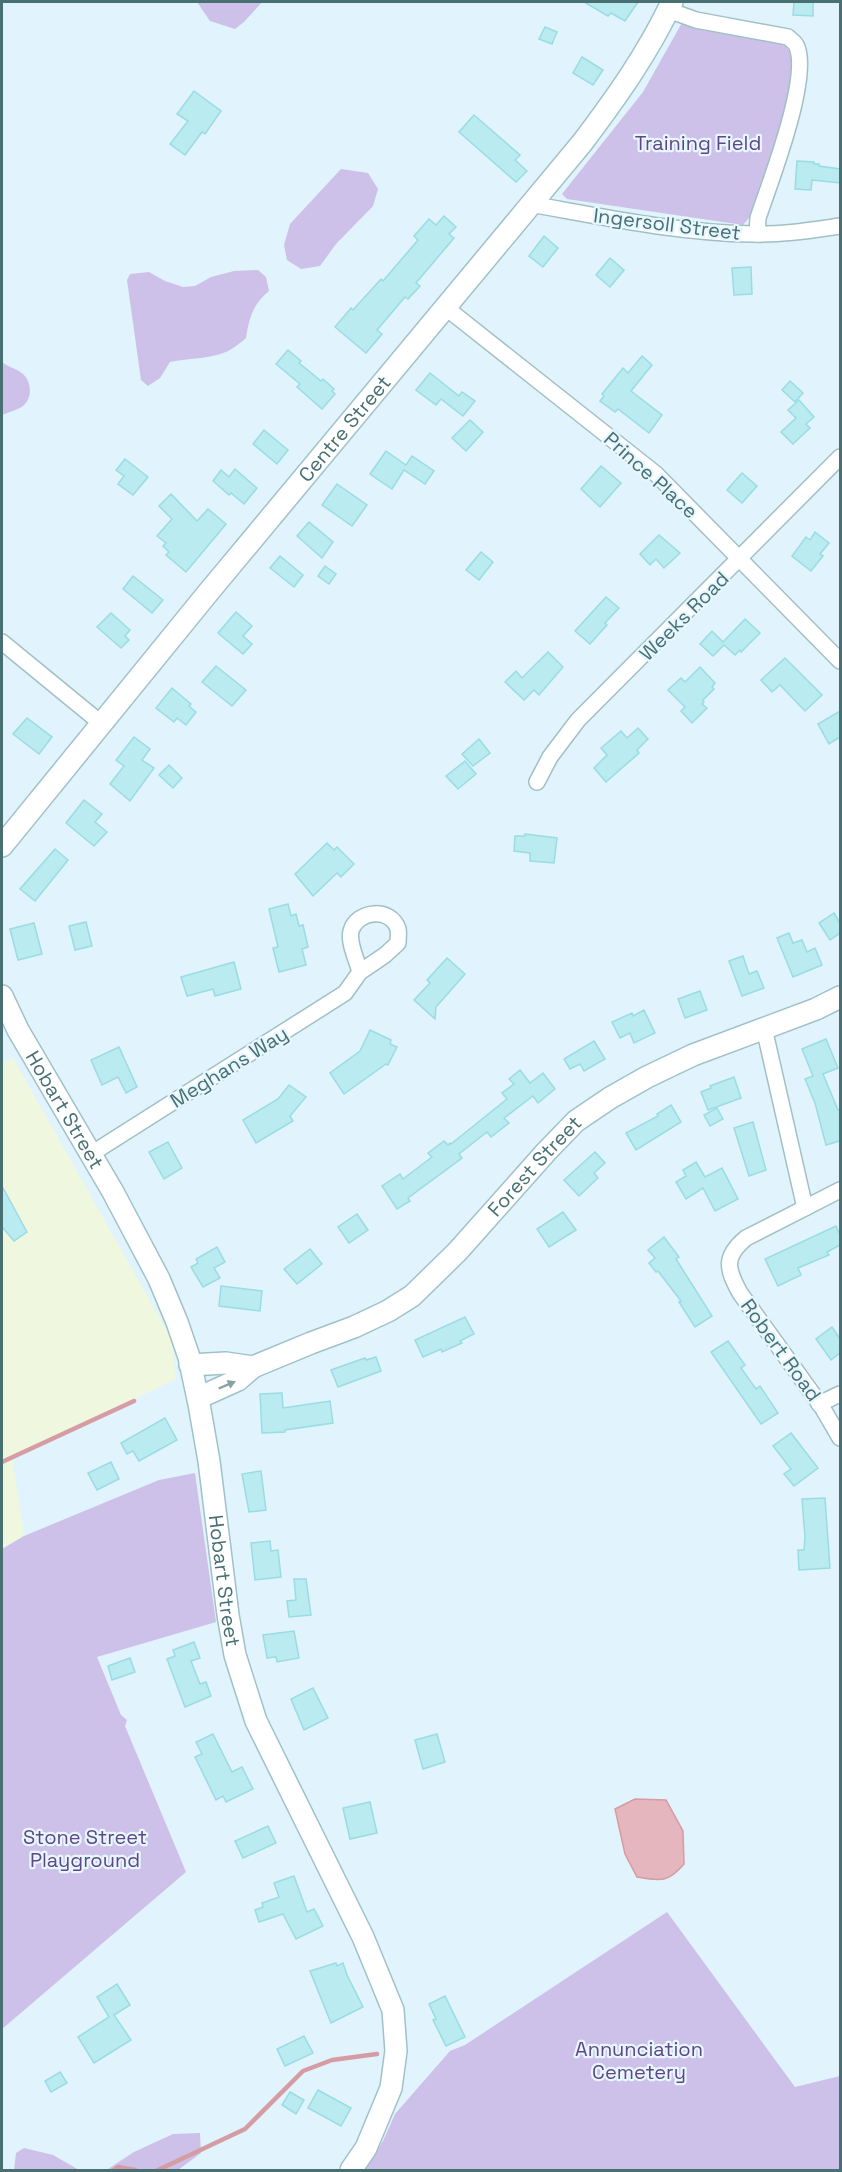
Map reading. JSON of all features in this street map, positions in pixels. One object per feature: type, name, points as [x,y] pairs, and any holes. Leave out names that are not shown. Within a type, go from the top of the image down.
[{"type":"main road","name":"Centre Street","points":[[2,846],[218,581],[582,143],[642,59],[670,6]]},
{"type":"main road","name":"Hobart Street","points":[[2,996],[18,1030],[91,1154],[159,1279],[177,1322],[198,1398],[209,1461],[235,1655],[256,1721],[363,1937],[393,2010],[396,2051],[391,2088],[366,2148],[351,2170]]},
{"type":"main road","name":"Forest Street","points":[[198,1398],[238,1380],[253,1367],[354,1327],[388,1311],[412,1296],[458,1252],[576,1121],[647,1077],[693,1055],[816,1009],[840,997]]},
{"type":"main road","name":"Forest Street","points":[[190,1365],[226,1363],[253,1367]]},
{"type":"street","points":[[670,6],[696,20],[788,37],[797,46],[800,68],[798,94],[758,218],[757,234]]},
{"type":"street","name":"Ingersoll Street","points":[[530,204],[709,233],[757,234],[840,226]]},
{"type":"street","name":"Prince Place","points":[[445,307],[641,462],[840,661]]},
{"type":"street","name":"Weeks Road","points":[[537,782],[550,757],[578,720],[840,456]]},
{"type":"street","points":[[2,642],[102,724]]},
{"type":"street","name":"Meghans Way","points":[[91,1154],[345,993],[360,972]]},
{"type":"street","points":[[764,1028],[805,1208],[840,1190]]},
{"type":"street","name":"Robert Road","points":[[805,1208],[746,1239],[735,1248],[729,1265],[731,1277],[740,1293],[819,1404],[840,1438]]},
{"type":"street","points":[[819,1404],[840,1394]]},
{"type":"shaded area","points":[[13,1058],[171,1338],[176,1379],[12,1457],[24,1536],[2,1549],[2,1063]]},
{"type":"shaded area","points":[[635,1799],[666,1800],[683,1831],[684,1864],[668,1878],[658,1880],[637,1877],[625,1854],[615,1809]]},
{"type":"green space","points":[[197,2],[262,2],[235,29],[210,21]]},
{"type":"green space","name":"Training Field","points":[[683,21],[770,38],[785,46],[792,54],[795,66],[792,94],[755,211],[743,225],[567,199],[562,194],[643,92]]},
{"type":"green space","points":[[341,169],[368,173],[378,189],[373,206],[336,244],[320,266],[301,269],[287,260],[284,245],[290,224]]},
{"type":"green space","points":[[258,270],[266,277],[269,291],[259,301],[253,312],[246,338],[226,352],[170,362],[160,378],[148,386],[141,380],[127,280],[130,274],[149,272],[183,287],[195,286],[211,277],[234,271]]},
{"type":"green space","points":[[2,362],[23,374],[30,389],[29,398],[24,405],[2,415]]},
{"type":"green space","name":"Stone Street Playground","points":[[195,1473],[216,1622],[97,1657],[121,1715],[127,1720],[125,1726],[186,1872],[2,2029],[2,1549],[24,1536],[159,1480]]},
{"type":"green space","name":"Annunciation Cemetery","points":[[667,1912],[795,2087],[840,2076],[840,2170],[365,2170],[383,2141],[395,2114],[450,2051],[465,2045]]},
{"type":"green space","points":[[200,2133],[201,2153],[178,2170],[88,2170],[108,2169],[134,2152],[173,2134]]},
{"type":"green space","points":[[24,2148],[53,2155],[79,2170],[14,2170],[16,2153]]},
{"type":"building","points":[[584,2],[638,2],[625,21],[611,13],[608,16]]},
{"type":"building","points":[[794,2],[813,2],[813,16],[793,15]]},
{"type":"building","points":[[545,27],[557,32],[552,44],[539,39]]},
{"type":"building","points":[[582,57],[603,70],[593,85],[573,73]]},
{"type":"building","points":[[194,91],[221,111],[205,134],[202,132],[185,155],[170,144],[188,121],[177,114]]},
{"type":"building","points":[[474,115],[520,155],[515,160],[527,171],[516,182],[459,132]]},
{"type":"building","points":[[797,161],[814,162],[819,166],[840,169],[840,183],[812,180],[811,190],[795,189]]},
{"type":"building","points":[[444,216],[456,227],[449,234],[454,238],[416,283],[420,286],[408,299],[405,297],[377,330],[382,334],[366,353],[335,327],[381,279],[383,281],[418,240],[414,236],[429,219],[436,225]]},
{"type":"building","points":[[544,236],[558,248],[543,267],[529,256]]},
{"type":"building","points":[[610,258],[624,270],[610,287],[596,275]]},
{"type":"building","points":[[751,267],[752,294],[734,295],[732,268]]},
{"type":"building","points":[[288,350],[301,361],[299,363],[334,389],[332,391],[335,394],[322,409],[297,387],[300,384],[276,364]]},
{"type":"building","points":[[642,356],[652,365],[631,391],[662,415],[649,433],[618,409],[615,412],[600,401],[604,396],[602,394],[623,368],[628,373]]},
{"type":"building","points":[[430,373],[459,396],[462,392],[475,401],[463,416],[441,399],[436,405],[416,390]]},
{"type":"building","points":[[790,381],[803,393],[795,402],[782,390]]},
{"type":"building","points":[[799,400],[814,417],[806,424],[810,428],[793,444],[781,432],[796,418],[788,410]]},
{"type":"building","points":[[470,420],[483,432],[466,451],[452,438]]},
{"type":"building","points":[[264,430],[288,450],[277,464],[253,444]]},
{"type":"building","points":[[386,451],[406,465],[412,456],[434,471],[425,484],[404,470],[392,489],[370,474]]},
{"type":"building","points":[[125,459],[148,477],[133,495],[118,484],[124,476],[116,470]]},
{"type":"building","points":[[601,466],[621,483],[600,507],[581,489]]},
{"type":"building","points":[[235,469],[257,488],[244,504],[213,481],[221,470],[229,477]]},
{"type":"building","points":[[742,473],[757,486],[742,503],[727,490]]},
{"type":"building","points":[[337,484],[367,505],[352,526],[322,505]]},
{"type":"building","points":[[171,494],[197,521],[208,509],[226,524],[186,572],[166,555],[169,552],[163,546],[166,543],[157,536],[172,519],[159,506]]},
{"type":"building","points":[[309,522],[333,542],[322,558],[297,536]]},
{"type":"building","points":[[815,532],[829,543],[820,554],[823,556],[811,571],[792,556],[806,537],[810,540]]},
{"type":"building","points":[[659,535],[680,553],[664,568],[656,559],[650,565],[640,554]]},
{"type":"building","points":[[481,552],[493,562],[479,580],[466,570]]},
{"type":"building","points":[[280,556],[303,575],[294,587],[270,568]]},
{"type":"building","points":[[325,566],[336,574],[329,584],[318,576]]},
{"type":"building","points":[[133,576],[163,600],[152,613],[123,589]]},
{"type":"building","points":[[606,597],[619,608],[590,644],[575,631]]},
{"type":"building","points":[[236,612],[252,626],[243,636],[252,644],[243,654],[218,633]]},
{"type":"building","points":[[111,613],[130,630],[125,636],[129,640],[121,648],[97,627]]},
{"type":"building","points":[[745,619],[760,633],[741,652],[740,650],[735,655],[724,645],[713,656],[700,644],[712,631],[723,642]]},
{"type":"building","points":[[548,652],[563,667],[539,695],[534,690],[524,700],[505,682],[516,671],[522,678]]},
{"type":"building","points":[[785,658],[822,695],[805,711],[780,685],[772,692],[761,680]]},
{"type":"building","points":[[216,666],[246,690],[232,706],[202,682]]},
{"type":"building","points":[[700,667],[715,683],[712,687],[714,689],[703,700],[702,704],[707,708],[692,723],[681,711],[685,707],[668,690],[681,678],[685,682]]},
{"type":"building","points":[[172,688],[191,704],[189,706],[196,712],[186,725],[177,718],[174,722],[156,708]]},
{"type":"building","points":[[840,711],[840,737],[829,744],[818,724]]},
{"type":"building","points":[[27,718],[52,737],[39,754],[13,734]]},
{"type":"building","points":[[638,728],[648,739],[637,750],[639,753],[606,782],[594,768],[607,755],[601,748],[621,731],[627,738]]},
{"type":"building","points":[[134,737],[150,749],[142,760],[154,768],[130,801],[110,784],[124,766],[116,760]]},
{"type":"building","points":[[479,739],[490,753],[473,766],[462,754]]},
{"type":"building","points":[[465,761],[476,774],[458,789],[446,776]]},
{"type":"building","points":[[169,765],[182,778],[173,788],[159,775]]},
{"type":"building","points":[[84,800],[102,814],[95,822],[107,832],[94,846],[66,823]]},
{"type":"building","points":[[525,834],[557,838],[554,863],[530,861],[530,853],[514,851],[515,836],[525,836]]},
{"type":"building","points":[[327,843],[334,850],[337,847],[354,864],[341,877],[337,873],[313,896],[295,874]]},
{"type":"building","points":[[55,849],[68,860],[35,901],[20,889]]},
{"type":"building","points":[[288,904],[291,916],[296,914],[299,926],[303,925],[308,947],[302,949],[306,965],[279,972],[273,948],[278,947],[269,909]]},
{"type":"building","points":[[834,913],[840,923],[840,933],[830,940],[819,923]]},
{"type":"building","points":[[86,922],[92,946],[75,950],[69,926]]},
{"type":"building","points":[[34,923],[42,954],[18,960],[10,929]]},
{"type":"building","points":[[789,933],[793,943],[802,940],[807,952],[815,948],[822,965],[793,977],[777,938]]},
{"type":"building","points":[[743,956],[749,974],[757,971],[764,988],[742,996],[729,961]]},
{"type":"building","points":[[447,958],[465,974],[436,1007],[435,1019],[414,1000],[430,983],[427,980]]},
{"type":"building","points":[[234,962],[241,989],[215,996],[213,989],[187,996],[181,977]]},
{"type":"building","points":[[700,991],[707,1010],[685,1018],[678,999]]},
{"type":"building","points":[[644,1010],[655,1033],[634,1043],[630,1033],[620,1038],[612,1022]]},
{"type":"building","points":[[370,1030],[391,1040],[390,1044],[397,1047],[388,1065],[386,1064],[344,1094],[330,1073],[360,1051]]},
{"type":"building","points":[[826,1039],[838,1068],[823,1074],[838,1110],[840,1109],[840,1141],[826,1145],[815,1103],[805,1079],[813,1076],[802,1049]]},
{"type":"building","points":[[594,1041],[605,1059],[584,1071],[580,1064],[570,1069],[564,1059]]},
{"type":"building","points":[[119,1047],[137,1087],[126,1093],[118,1077],[102,1085],[91,1060]]},
{"type":"building","points":[[520,1070],[530,1083],[543,1073],[555,1089],[538,1103],[533,1096],[504,1118],[509,1123],[491,1137],[487,1132],[459,1154],[462,1158],[408,1198],[410,1201],[397,1209],[382,1186],[400,1174],[403,1179],[432,1157],[428,1153],[444,1141],[448,1145],[451,1144],[507,1099],[502,1093],[514,1084],[509,1079]]},
{"type":"building","points":[[734,1077],[741,1098],[708,1110],[701,1092]]},
{"type":"building","points":[[289,1085],[306,1097],[290,1116],[293,1121],[256,1143],[243,1120],[278,1099]]},
{"type":"building","points":[[671,1105],[681,1122],[636,1150],[626,1133],[658,1116],[657,1114]]},
{"type":"building","points":[[717,1108],[723,1119],[710,1126],[704,1115]]},
{"type":"building","points":[[753,1122],[766,1170],[749,1176],[734,1128]]},
{"type":"building","points":[[168,1142],[182,1168],[164,1179],[149,1152]]},
{"type":"building","points":[[595,1152],[605,1163],[594,1173],[598,1178],[579,1196],[564,1180]]},
{"type":"building","points":[[696,1162],[705,1177],[722,1168],[738,1199],[715,1211],[703,1188],[686,1199],[676,1182],[686,1176],[683,1170]]},
{"type":"building","points":[[2,1186],[27,1232],[14,1241],[2,1227]]},
{"type":"building","points":[[563,1212],[576,1230],[549,1247],[537,1229]]},
{"type":"building","points":[[357,1214],[368,1230],[349,1243],[338,1227]]},
{"type":"building","points":[[836,1226],[840,1235],[840,1245],[827,1252],[829,1255],[798,1268],[801,1275],[778,1286],[765,1259]]},
{"type":"building","points":[[664,1237],[679,1257],[676,1259],[712,1316],[695,1327],[679,1302],[681,1301],[649,1263],[655,1258],[648,1250]]},
{"type":"building","points":[[217,1247],[225,1262],[214,1268],[220,1278],[203,1287],[191,1267],[198,1263],[196,1259]]},
{"type":"building","points":[[310,1249],[322,1264],[297,1284],[284,1269]]},
{"type":"building","points":[[221,1286],[262,1291],[260,1311],[219,1306]]},
{"type":"building","points":[[465,1317],[474,1334],[460,1341],[462,1343],[423,1357],[415,1340]]},
{"type":"building","points":[[832,1327],[840,1339],[840,1353],[831,1360],[816,1339]]},
{"type":"building","points":[[728,1341],[745,1365],[741,1368],[756,1389],[760,1386],[778,1413],[761,1424],[711,1352]]},
{"type":"building","points":[[376,1357],[381,1371],[338,1387],[331,1370],[365,1358],[366,1360]]},
{"type":"building","points":[[282,1393],[283,1408],[330,1401],[333,1423],[285,1430],[285,1432],[262,1433],[260,1394]]},
{"type":"building","points":[[165,1418],[177,1440],[139,1461],[133,1451],[127,1454],[121,1443]]},
{"type":"building","points":[[791,1433],[818,1468],[794,1486],[784,1474],[791,1469],[773,1446]]},
{"type":"building","points":[[111,1462],[119,1479],[97,1490],[88,1473]]},
{"type":"building","points":[[261,1471],[266,1510],[249,1512],[242,1474]]},
{"type":"building","points":[[825,1498],[830,1568],[799,1570],[798,1550],[804,1550],[805,1537],[802,1499]]},
{"type":"building","points":[[270,1541],[271,1551],[278,1550],[281,1577],[255,1580],[251,1543]]},
{"type":"building","points":[[294,1579],[306,1579],[311,1615],[289,1617],[287,1601],[296,1600]]},
{"type":"building","points":[[294,1631],[299,1658],[277,1662],[276,1657],[267,1658],[263,1635]]},
{"type":"building","points":[[194,1642],[200,1658],[191,1661],[200,1684],[206,1682],[211,1696],[185,1707],[167,1659],[175,1656],[173,1650]]},
{"type":"building","points":[[130,1658],[135,1672],[112,1680],[108,1666]]},
{"type":"building","points":[[313,1688],[328,1718],[304,1730],[291,1699]]},
{"type":"building","points":[[213,1734],[232,1772],[242,1767],[253,1789],[226,1802],[223,1796],[216,1800],[195,1757],[202,1754],[196,1742]]},
{"type":"building","points":[[437,1734],[445,1762],[423,1769],[415,1740]]},
{"type":"building","points":[[370,1802],[377,1833],[350,1839],[343,1808]]},
{"type":"building","points":[[268,1826],[276,1843],[243,1858],[235,1841]]},
{"type":"building","points":[[294,1876],[307,1912],[314,1909],[323,1926],[296,1939],[283,1914],[259,1922],[255,1910],[263,1907],[262,1903],[279,1897],[274,1883]]},
{"type":"building","points":[[336,1963],[337,1966],[343,1963],[363,2007],[331,2023],[310,1971]]},
{"type":"building","points":[[117,1984],[130,2005],[114,2015],[131,2040],[94,2063],[78,2037],[109,2017],[97,1997]]},
{"type":"building","points":[[445,1996],[465,2037],[446,2046],[433,2020],[436,2019],[429,2004]]},
{"type":"building","points":[[304,2036],[313,2053],[285,2066],[277,2049]]},
{"type":"building","points":[[60,2072],[67,2083],[51,2092],[45,2081]]},
{"type":"building","points":[[318,2090],[351,2108],[341,2126],[308,2108]]},
{"type":"building","points":[[290,2092],[304,2100],[296,2114],[282,2105]]},
{"type":"waterway","points":[[2,1462],[134,1401]]},
{"type":"waterway","points":[[158,2170],[245,2129],[303,2071],[332,2060],[377,2054]]},
{"type":"waterway","points":[[114,2170],[118,2167],[135,2170]]}]
